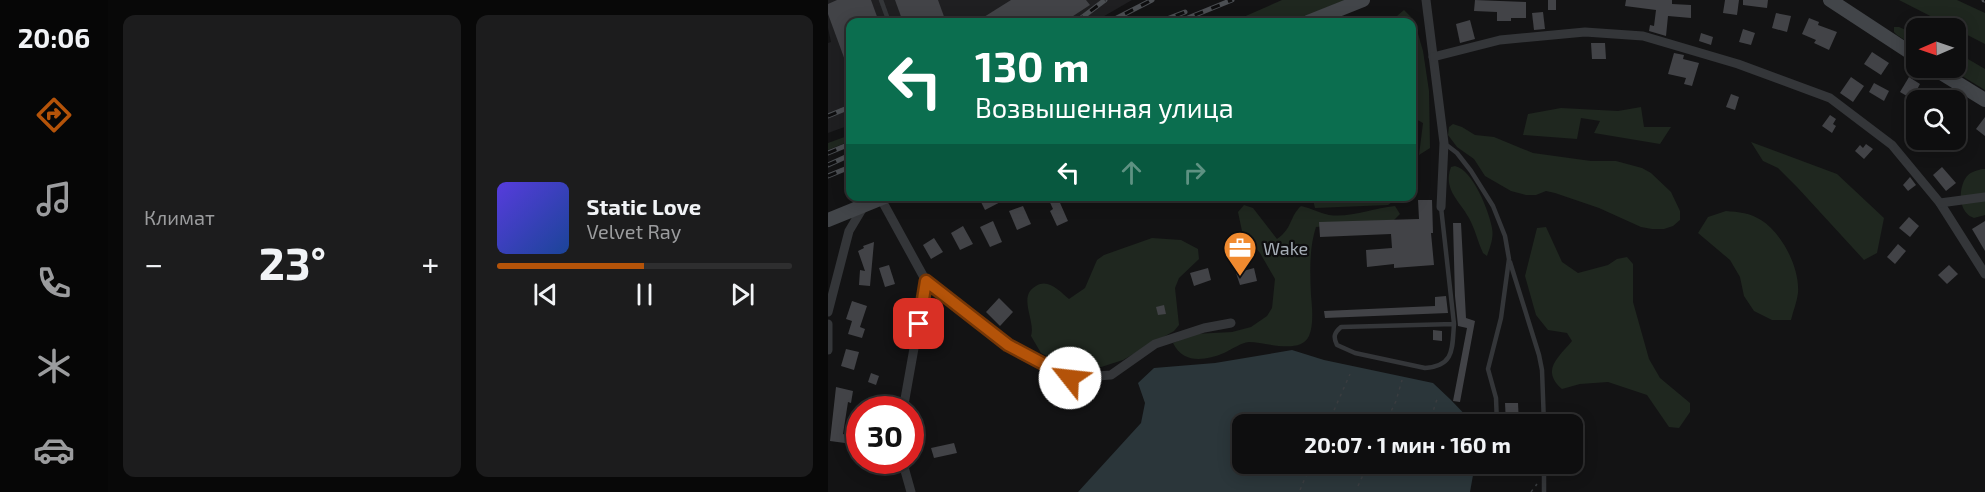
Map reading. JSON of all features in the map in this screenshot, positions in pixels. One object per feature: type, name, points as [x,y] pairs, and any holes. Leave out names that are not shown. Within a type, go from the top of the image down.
[{"type":"street","points":[[1318,18],[1363,0]]},
{"type":"street","points":[[1426,0],[1444,143],[1441,207]]},
{"type":"street","points":[[1830,0],[1906,50]]},
{"type":"street","points":[[1433,57],[1500,40],[1585,32],[1643,36],[1738,64],[1830,98],[1892,145],[1940,203],[1985,274]]},
{"type":"street","points":[[1949,78],[1985,100]]},
{"type":"street","points":[[1940,203],[1985,197]]},
{"type":"street","points":[[828,220],[876,201]]},
{"type":"street","points":[[886,201],[926,281],[1008,345],[1070,378],[1110,375],[1155,345],[1204,328],[1232,323]]},
{"type":"street","points":[[828,312],[849,231],[864,206]]},
{"type":"street","points":[[905,396],[926,281]]},
{"type":"street","points":[[828,324],[828,350]]},
{"type":"street","points":[[906,474],[911,492]]},
{"type":"lane","points":[[881,0],[888,18]]},
{"type":"lane","points":[[1444,143],[1471,171],[1493,206],[1505,236],[1509,259],[1539,355],[1542,370],[1544,414]]},
{"type":"lane","points":[[1441,207],[1454,324],[1451,354],[1446,361],[1436,367],[1425,368],[1355,353],[1337,345],[1334,338],[1335,332],[1341,327],[1454,324]]},
{"type":"lane","points":[[1497,414],[1496,398],[1488,369],[1500,318],[1509,259]]},
{"type":"lane","points":[[1544,474],[1544,492]]},
{"type":"path","points":[[1332,414],[1350,374]]},
{"type":"path","points":[[1390,414],[1402,380]]},
{"type":"path","points":[[1432,414],[1438,396]]},
{"type":"path","points":[[1300,490],[1307,474]]},
{"type":"path","points":[[1358,486],[1363,474]]},
{"type":"shaded area","points":[[828,0],[1132,0],[1101,18],[846,18],[846,126],[828,133],[828,43],[831,42],[828,28]]},
{"type":"shaded area","points":[[1282,0],[1345,0],[1301,18],[1241,18]]},
{"type":"shaded area","points":[[1899,0],[1957,0],[1985,13],[1985,44],[1966,34],[1966,18],[1934,18]]},
{"type":"shaded area","points":[[1404,10],[1412,18],[1398,18]]},
{"type":"shaded area","points":[[1416,27],[1423,51],[1429,91],[1430,148],[1419,155],[1423,123],[1416,119]]},
{"type":"shaded area","points":[[1894,27],[1906,30],[1906,41],[1897,35]]},
{"type":"shaded area","points":[[1966,58],[1985,69],[1985,90],[1965,78]]},
{"type":"shaded area","points":[[1641,107],[1644,127],[1671,127],[1660,144],[1594,133],[1600,121],[1581,118],[1577,139],[1523,135],[1528,114],[1561,108],[1618,111]]},
{"type":"shaded area","points":[[1453,124],[1475,135],[1494,137],[1533,153],[1591,161],[1616,161],[1642,168],[1651,173],[1671,192],[1680,211],[1680,220],[1664,229],[1652,229],[1641,227],[1599,208],[1555,193],[1546,191],[1536,195],[1526,195],[1511,191],[1485,176],[1474,159],[1457,147],[1448,135],[1449,127]]},
{"type":"shaded area","points":[[846,136],[846,143],[828,150],[828,143]]},
{"type":"shaded area","points":[[1751,142],[1837,174],[1884,218],[1877,253],[1864,260],[1778,168],[1763,161]]},
{"type":"shaded area","points":[[1451,167],[1462,169],[1474,183],[1487,212],[1492,235],[1487,256],[1483,253],[1467,215],[1451,190],[1449,175]]},
{"type":"shaded area","points":[[1985,169],[1985,215],[1974,218],[1963,207],[1961,189],[1968,175]]},
{"type":"shaded area","points":[[1313,201],[1394,201],[1388,205],[1315,208]]},
{"type":"shaded area","points":[[1244,205],[1253,208],[1277,239],[1286,231],[1294,214],[1301,206],[1337,216],[1395,206],[1400,214],[1394,220],[1316,227],[1310,261],[1312,321],[1311,331],[1305,342],[1282,346],[1249,342],[1209,358],[1189,358],[1177,350],[1173,343],[1194,334],[1232,332],[1251,327],[1267,316],[1272,308],[1275,279],[1260,253],[1242,231],[1238,212]]},
{"type":"shaded area","points":[[1726,211],[1744,213],[1757,218],[1776,233],[1788,252],[1798,283],[1791,320],[1772,320],[1754,311],[1744,296],[1740,277],[1730,260],[1698,233],[1708,217]]},
{"type":"shaded area","points":[[1546,227],[1562,262],[1578,273],[1627,257],[1633,264],[1633,302],[1649,359],[1660,378],[1690,403],[1690,412],[1679,428],[1669,427],[1647,395],[1608,382],[1580,384],[1562,389],[1552,376],[1557,358],[1572,341],[1567,333],[1548,330],[1536,315],[1525,276],[1537,228]]},
{"type":"shaded area","points":[[1152,238],[1181,240],[1198,249],[1199,259],[1179,278],[1175,288],[1179,325],[1174,331],[1123,360],[1095,369],[1067,367],[1041,353],[1031,336],[1027,302],[1031,290],[1041,284],[1050,285],[1069,299],[1085,288],[1097,260],[1104,255]]},
{"type":"shaded area","points":[[1292,350],[1324,360],[1433,383],[1464,414],[1232,414],[1232,474],[1473,474],[1470,492],[1078,492],[1141,423],[1145,403],[1138,383],[1154,368],[1215,363]]},
{"type":"shaded area","points":[[1583,432],[1585,437],[1583,456]]},
{"type":"building","points":[[837,0],[871,0],[878,18],[846,18],[846,63],[828,14],[828,4]]},
{"type":"building","points":[[895,0],[938,0],[945,18],[902,18]]},
{"type":"building","points":[[1011,0],[1086,0],[1090,5],[1070,18],[982,18]]},
{"type":"building","points":[[1475,0],[1526,2],[1526,18],[1497,21],[1497,12],[1474,11]]},
{"type":"building","points":[[1548,0],[1556,0],[1556,10],[1548,10]]},
{"type":"building","points":[[1626,0],[1672,0],[1672,4],[1691,5],[1691,18],[1668,16],[1666,36],[1649,31],[1650,25],[1654,26],[1656,10],[1625,6]]},
{"type":"building","points":[[1725,0],[1739,0],[1737,15],[1723,13]]},
{"type":"building","points":[[1743,0],[1768,0],[1767,8],[1743,5]]},
{"type":"building","points":[[1543,12],[1545,29],[1534,30],[1532,13]]},
{"type":"building","points":[[1776,13],[1791,16],[1787,32],[1772,28]]},
{"type":"building","points":[[1809,18],[1819,22],[1818,25],[1837,32],[1829,50],[1814,43],[1816,40],[1802,34]]},
{"type":"building","points":[[1470,20],[1475,39],[1460,43],[1456,24]]},
{"type":"building","points":[[1743,29],[1755,33],[1751,45],[1739,42]]},
{"type":"building","points":[[1701,33],[1713,37],[1711,45],[1699,41]]},
{"type":"building","points":[[1591,43],[1605,43],[1606,59],[1592,59]]},
{"type":"building","points":[[1872,52],[1889,63],[1881,75],[1864,64]]},
{"type":"building","points":[[1674,53],[1684,55],[1683,59],[1699,63],[1692,86],[1684,84],[1686,78],[1668,74]]},
{"type":"building","points":[[1851,77],[1864,86],[1853,102],[1840,93]]},
{"type":"building","points":[[1908,78],[1920,84],[1917,90],[1906,90],[1906,96],[1900,92]]},
{"type":"building","points":[[1874,83],[1889,91],[1884,101],[1869,92]]},
{"type":"building","points":[[1731,94],[1739,97],[1735,110],[1726,107]]},
{"type":"building","points":[[1830,115],[1836,119],[1833,124],[1836,126],[1832,133],[1822,126]]},
{"type":"building","points":[[1985,117],[1985,136],[1976,129]]},
{"type":"building","points":[[1866,144],[1873,149],[1864,159],[1855,151],[1860,145],[1863,148]]},
{"type":"building","points":[[1942,167],[1956,183],[1946,191],[1933,175]]},
{"type":"building","points":[[1910,177],[1916,185],[1908,191],[1903,185]]},
{"type":"building","points":[[1418,200],[1432,200],[1433,233],[1431,233],[1434,265],[1394,268],[1394,264],[1367,267],[1366,250],[1392,248],[1391,234],[1320,237],[1319,222],[1419,219]]},
{"type":"building","points":[[980,201],[1002,201],[985,210]]},
{"type":"building","points":[[1049,201],[1059,201],[1068,221],[1057,226],[1050,211],[1053,209]]},
{"type":"building","points":[[1023,206],[1031,224],[1017,230],[1009,211]]},
{"type":"building","points":[[1909,217],[1919,226],[1910,237],[1899,228]]},
{"type":"building","points":[[993,221],[1002,242],[990,247],[980,227]]},
{"type":"building","points":[[1985,221],[1985,251],[1972,229]]},
{"type":"building","points":[[1453,223],[1461,223],[1466,318],[1475,321],[1460,402],[1453,401],[1467,328],[1458,326]]},
{"type":"building","points":[[963,226],[973,244],[960,250],[951,233]]},
{"type":"building","points":[[934,238],[943,252],[931,259],[923,245]]},
{"type":"building","points":[[874,242],[870,286],[859,285],[860,270],[865,271],[858,251],[864,248],[863,246]]},
{"type":"building","points":[[1898,244],[1906,251],[1895,264],[1887,257]]},
{"type":"building","points":[[889,265],[895,284],[885,287],[879,268]]},
{"type":"building","points":[[1949,265],[1958,274],[1947,284],[1938,275]]},
{"type":"building","points":[[1208,268],[1211,280],[1194,286],[1190,273]]},
{"type":"building","points":[[1254,268],[1257,281],[1240,285],[1236,273]]},
{"type":"building","points":[[1446,296],[1448,313],[1325,318],[1324,311],[1435,306],[1435,297]]},
{"type":"building","points":[[999,298],[1013,312],[1000,326],[986,312]]},
{"type":"building","points":[[852,301],[867,306],[860,327],[865,329],[862,338],[848,334],[852,321],[846,319]]},
{"type":"building","points":[[1164,305],[1166,314],[1158,315],[1156,307]]},
{"type":"building","points":[[1433,330],[1442,331],[1442,341],[1433,340]]},
{"type":"building","points":[[846,349],[859,352],[854,370],[841,366]]},
{"type":"building","points":[[871,373],[879,376],[876,385],[868,382]]},
{"type":"building","points":[[836,387],[853,391],[852,396],[846,396],[843,434],[846,435],[845,443],[830,441]]},
{"type":"building","points":[[1505,403],[1518,403],[1519,414],[1506,414]]},
{"type":"building","points":[[954,443],[957,453],[934,458],[931,448]]},
{"type":"railway","points":[[1081,18],[1105,0]]},
{"type":"railway","points":[[1117,18],[1152,0]]},
{"type":"railway","points":[[1188,18],[1232,0]]},
{"type":"railway","points":[[1169,18],[1185,12]]},
{"type":"railway","points":[[828,116],[846,109]]},
{"type":"railway","points":[[828,153],[846,146]]},
{"type":"railway","points":[[828,165],[846,157]]},
{"type":"railway","points":[[828,176],[846,169]]},
{"type":"place","name":"Wake","points":[[1240,277]]},
{"type":"route","points":[[919,324],[926,281],[1008,345],[1070,378]]}]
